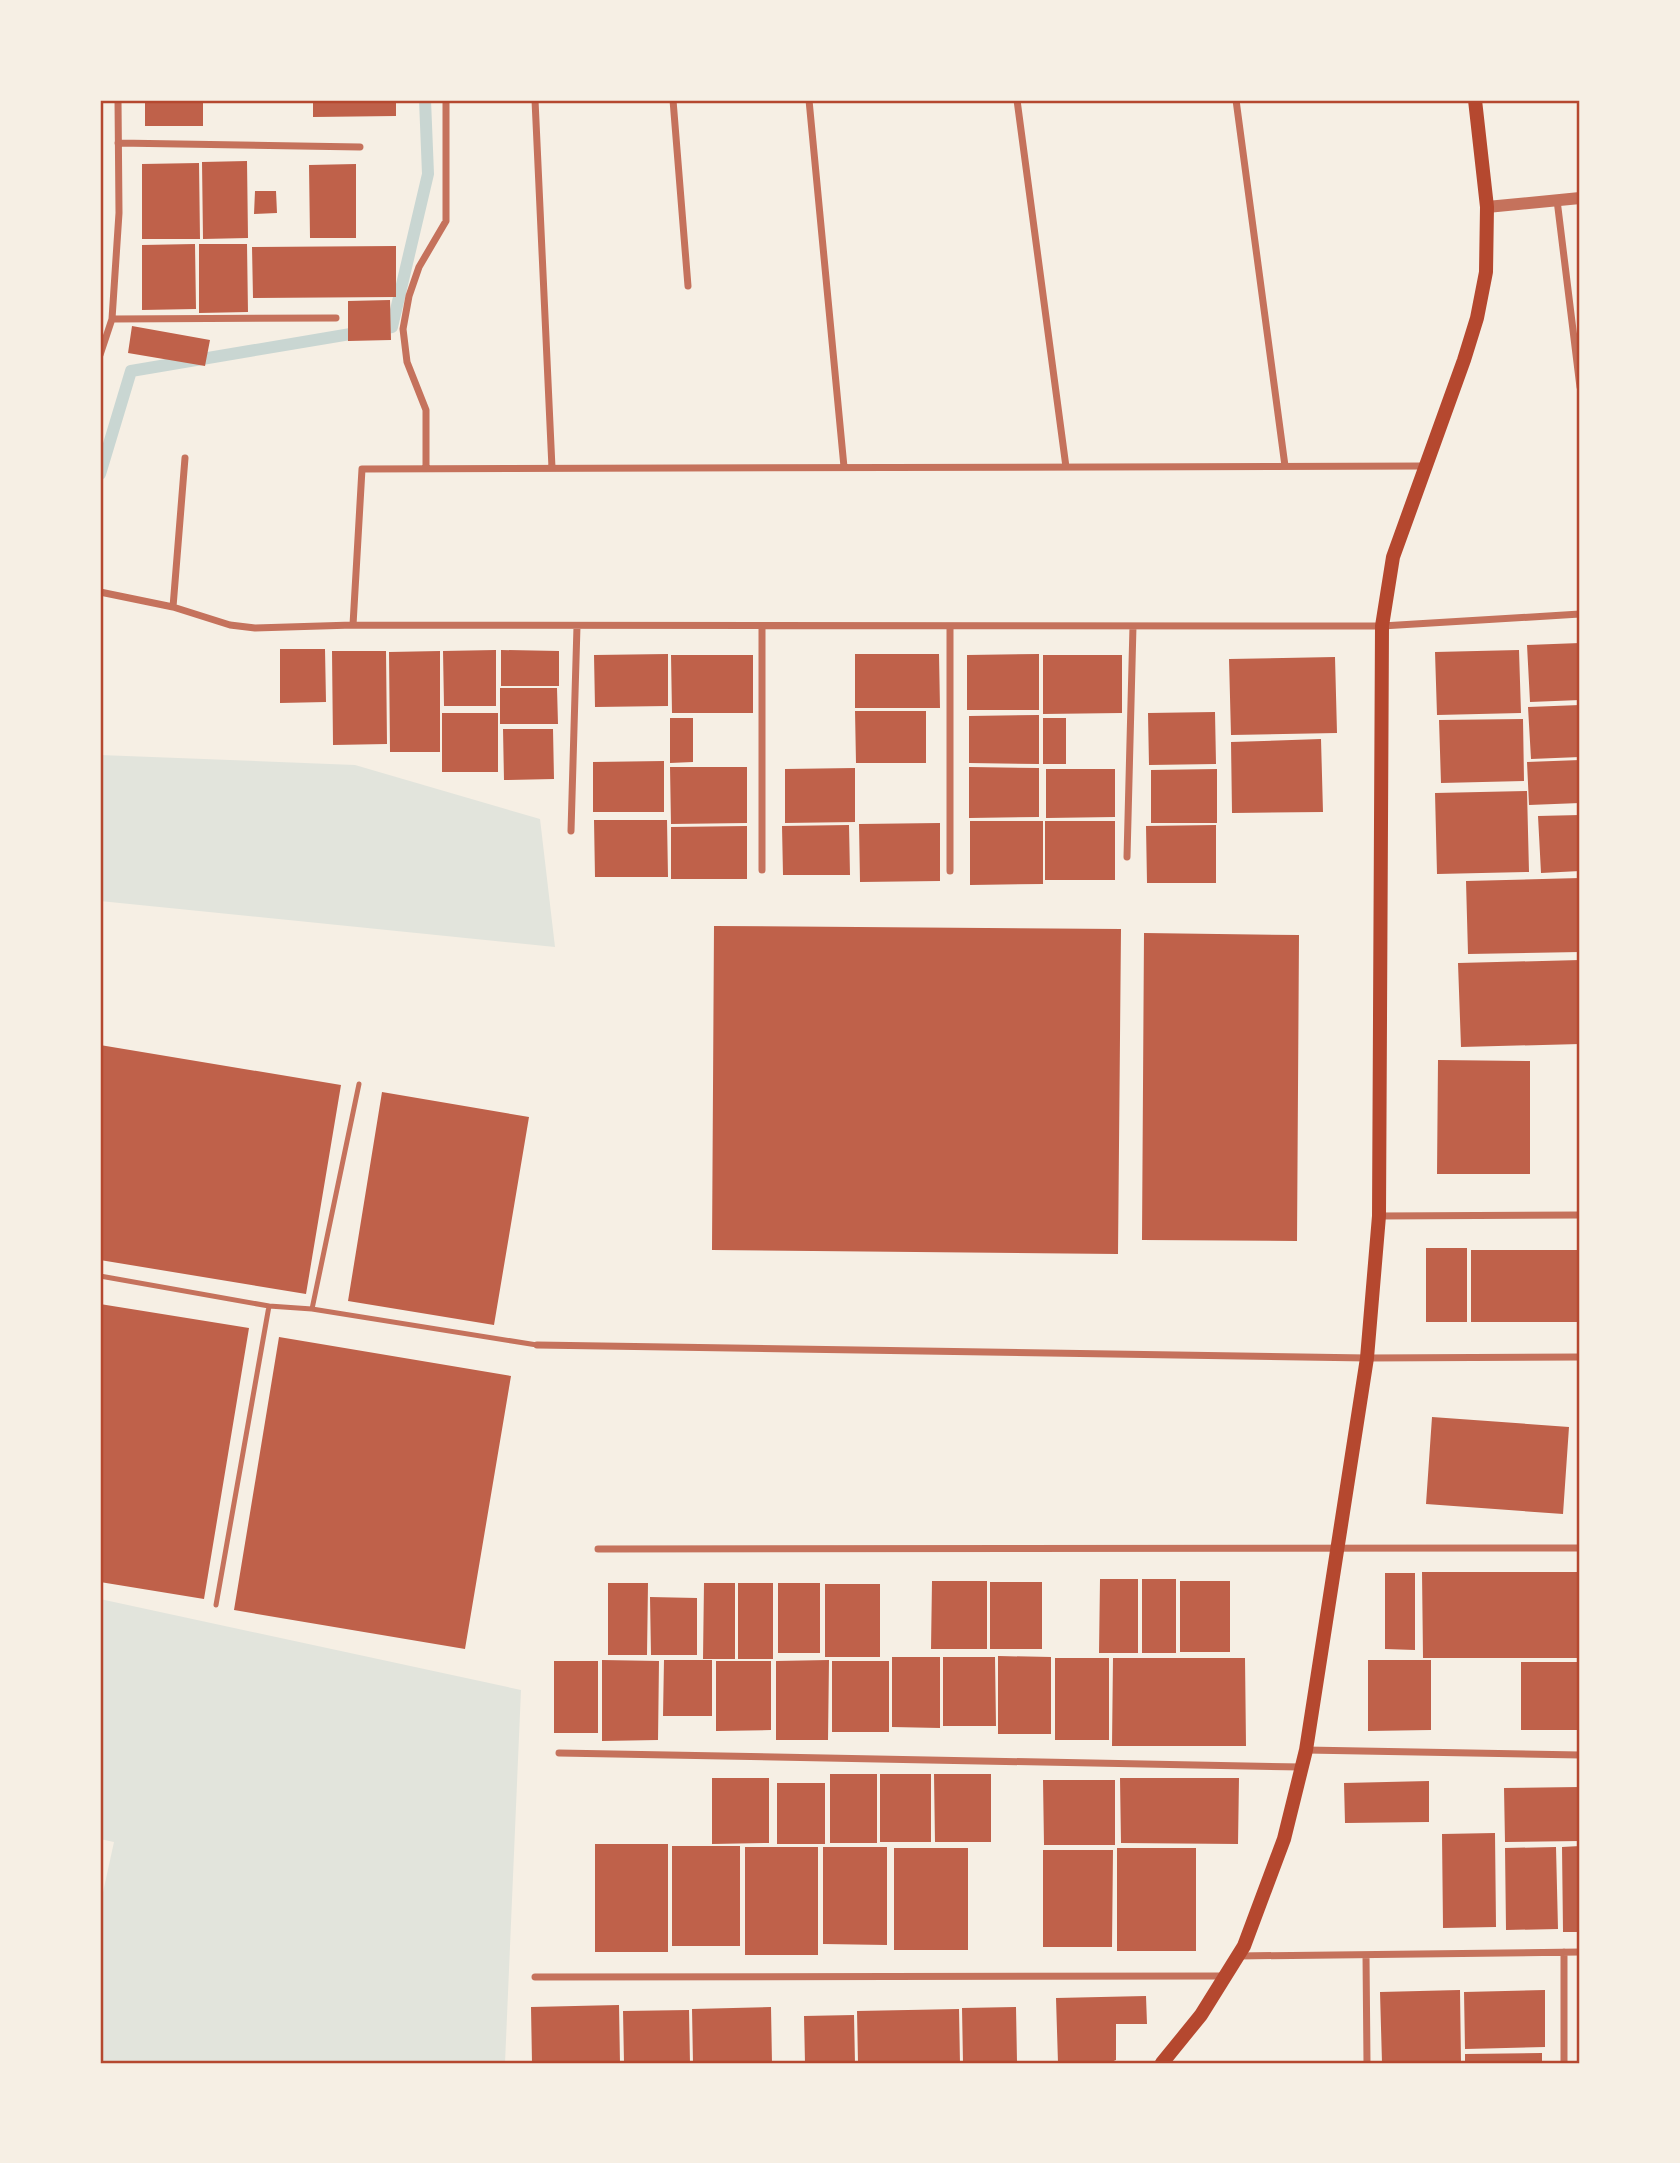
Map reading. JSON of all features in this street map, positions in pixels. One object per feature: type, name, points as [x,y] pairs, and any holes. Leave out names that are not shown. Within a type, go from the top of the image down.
[{"type":"main road","points":[[1165,2062],[1201,2015],[1238,1956],[1284,1839],[1306,1750],[1367,1358],[1379,1216],[1382,626],[1393,557],[1477,318],[1486,272],[1487,207],[1475,100]]},
{"type":"street","points":[[100,355],[112,320],[119,213],[118,100]]},
{"type":"street","points":[[426,468],[426,410],[407,362],[403,329],[409,296],[419,267],[446,222],[446,100]]},
{"type":"street","points":[[536,100],[552,468]]},
{"type":"street","points":[[673,100],[688,286]]},
{"type":"street","points":[[809,100],[844,467]]},
{"type":"street","points":[[1017,100],[1066,467]]},
{"type":"street","points":[[1236,100],[1285,466]]},
{"type":"street","points":[[118,143],[360,147]]},
{"type":"street","points":[[1487,207],[1580,198]]},
{"type":"street","points":[[1557,200],[1580,387]]},
{"type":"street","points":[[112,320],[336,318]]},
{"type":"street","points":[[173,607],[185,458]]},
{"type":"street","points":[[354,625],[362,469],[1427,466]]},
{"type":"street","points":[[100,593],[173,607],[230,625],[255,628],[354,625],[1382,626],[1580,614]]},
{"type":"street","points":[[571,831],[577,626]]},
{"type":"street","points":[[762,626],[762,870]]},
{"type":"street","points":[[950,626],[950,871]]},
{"type":"street","points":[[1127,858],[1133,626]]},
{"type":"street","points":[[1379,1216],[1580,1215]]},
{"type":"street","points":[[537,1345],[1367,1358],[1580,1357]]},
{"type":"street","points":[[598,1549],[1580,1548]]},
{"type":"street","points":[[1306,1750],[1580,1755]]},
{"type":"street","points":[[559,1753],[1302,1767]]},
{"type":"street","points":[[1564,1952],[1564,2063]]},
{"type":"street","points":[[1238,1956],[1580,1952]]},
{"type":"street","points":[[1366,1955],[1367,2063]]},
{"type":"street","points":[[535,1977],[1226,1976]]},
{"type":"lane","points":[[312,1309],[359,1084]]},
{"type":"lane","points":[[100,1276],[269,1306],[312,1309],[537,1345]]},
{"type":"lane","points":[[216,1605],[269,1306]]},
{"type":"shaded area","points":[[100,755],[355,765],[540,819],[555,947],[100,901]]},
{"type":"shaded area","points":[[100,1599],[521,1690],[505,2063],[100,2063],[100,1906],[114,1842],[100,1839]]},
{"type":"building","points":[[145,100],[203,100],[203,126],[145,126]]},
{"type":"building","points":[[313,100],[396,100],[396,116],[313,117]]},
{"type":"building","points":[[247,161],[248,238],[203,239],[202,162]]},
{"type":"building","points":[[199,163],[200,239],[142,239],[142,164]]},
{"type":"building","points":[[356,164],[356,238],[310,238],[309,165]]},
{"type":"building","points":[[255,191],[276,191],[277,213],[254,214]]},
{"type":"building","points":[[195,244],[196,309],[142,310],[142,245]]},
{"type":"building","points":[[199,244],[247,244],[248,312],[199,313]]},
{"type":"building","points":[[396,246],[396,297],[253,298],[252,247]]},
{"type":"building","points":[[390,300],[391,340],[348,341],[348,301]]},
{"type":"building","points":[[132,326],[210,340],[205,366],[128,353]]},
{"type":"building","points":[[1580,643],[1580,700],[1530,702],[1527,645]]},
{"type":"building","points":[[280,649],[325,649],[326,702],[280,703]]},
{"type":"building","points":[[496,650],[496,706],[444,706],[443,651]]},
{"type":"building","points":[[501,650],[559,651],[559,686],[501,686]]},
{"type":"building","points":[[1519,650],[1521,713],[1437,715],[1435,652]]},
{"type":"building","points":[[332,651],[386,651],[387,744],[333,745]]},
{"type":"building","points":[[440,651],[440,752],[390,752],[389,652]]},
{"type":"building","points":[[668,654],[668,706],[595,707],[594,655]]},
{"type":"building","points":[[855,654],[939,654],[940,708],[855,708]]},
{"type":"building","points":[[1039,654],[1039,710],[967,710],[967,655]]},
{"type":"building","points":[[671,655],[753,655],[753,713],[672,713]]},
{"type":"building","points":[[1043,655],[1122,655],[1122,713],[1043,714]]},
{"type":"building","points":[[1335,657],[1337,733],[1231,735],[1229,659]]},
{"type":"building","points":[[500,688],[557,688],[558,724],[500,724]]},
{"type":"building","points":[[1580,705],[1580,757],[1531,759],[1528,707]]},
{"type":"building","points":[[855,711],[926,711],[926,763],[856,763]]},
{"type":"building","points":[[1215,712],[1216,764],[1149,765],[1148,713]]},
{"type":"building","points":[[442,713],[498,713],[498,772],[442,772]]},
{"type":"building","points":[[1039,715],[1039,764],[969,763],[969,716]]},
{"type":"building","points":[[670,718],[693,718],[693,762],[670,763]]},
{"type":"building","points":[[1043,718],[1066,718],[1066,764],[1043,764]]},
{"type":"building","points":[[1523,719],[1524,781],[1441,783],[1439,720]]},
{"type":"building","points":[[503,729],[553,729],[554,779],[504,780]]},
{"type":"building","points":[[1321,739],[1323,812],[1232,813],[1231,742]]},
{"type":"building","points":[[1580,760],[1580,803],[1529,805],[1527,762]]},
{"type":"building","points":[[664,761],[664,812],[593,812],[593,762]]},
{"type":"building","points":[[670,767],[747,767],[747,823],[671,824]]},
{"type":"building","points":[[969,767],[1039,768],[1039,817],[969,818]]},
{"type":"building","points":[[855,768],[855,822],[785,823],[785,769]]},
{"type":"building","points":[[1046,769],[1115,769],[1115,817],[1046,818]]},
{"type":"building","points":[[1217,769],[1217,823],[1151,823],[1151,770]]},
{"type":"building","points":[[1527,791],[1529,872],[1437,874],[1435,793]]},
{"type":"building","points":[[1580,815],[1580,871],[1541,873],[1538,816]]},
{"type":"building","points":[[594,820],[667,820],[668,877],[595,877]]},
{"type":"building","points":[[970,821],[1043,821],[1043,884],[970,885]]},
{"type":"building","points":[[1045,821],[1115,821],[1115,880],[1045,880]]},
{"type":"building","points":[[940,823],[940,881],[860,882],[859,824]]},
{"type":"building","points":[[849,825],[850,875],[783,875],[782,826]]},
{"type":"building","points":[[1216,825],[1216,883],[1147,883],[1146,826]]},
{"type":"building","points":[[747,826],[747,879],[671,879],[671,827]]},
{"type":"building","points":[[1580,878],[1580,952],[1468,954],[1466,881]]},
{"type":"building","points":[[714,926],[1121,929],[1118,1254],[712,1250]]},
{"type":"building","points":[[1144,933],[1299,935],[1297,1241],[1142,1240]]},
{"type":"building","points":[[1580,960],[1580,1044],[1461,1047],[1458,963]]},
{"type":"building","points":[[100,1045],[341,1085],[306,1294],[100,1260]]},
{"type":"building","points":[[1438,1060],[1530,1061],[1530,1174],[1437,1174]]},
{"type":"building","points":[[382,1092],[529,1117],[494,1325],[348,1301]]},
{"type":"building","points":[[1426,1248],[1467,1248],[1467,1322],[1426,1322]]},
{"type":"building","points":[[1471,1250],[1580,1250],[1580,1322],[1471,1322]]},
{"type":"building","points":[[100,1304],[249,1328],[204,1599],[100,1582]]},
{"type":"building","points":[[279,1337],[511,1376],[465,1649],[234,1610]]},
{"type":"building","points":[[1432,1417],[1569,1427],[1563,1514],[1426,1504]]},
{"type":"building","points":[[1422,1572],[1579,1572],[1579,1658],[1423,1658]]},
{"type":"building","points":[[1385,1573],[1415,1573],[1415,1650],[1385,1649]]},
{"type":"building","points":[[1100,1579],[1138,1579],[1138,1653],[1099,1653]]},
{"type":"building","points":[[1142,1579],[1176,1579],[1176,1653],[1142,1653]]},
{"type":"building","points":[[932,1581],[987,1581],[987,1649],[931,1649]]},
{"type":"building","points":[[1180,1581],[1230,1581],[1230,1652],[1180,1652]]},
{"type":"building","points":[[990,1582],[1042,1582],[1042,1649],[990,1649]]},
{"type":"building","points":[[608,1583],[648,1583],[647,1655],[608,1655]]},
{"type":"building","points":[[704,1583],[735,1583],[735,1659],[703,1659]]},
{"type":"building","points":[[738,1583],[773,1583],[773,1659],[738,1659]]},
{"type":"building","points":[[778,1583],[820,1583],[820,1653],[778,1653]]},
{"type":"building","points":[[825,1584],[880,1584],[880,1657],[825,1657]]},
{"type":"building","points":[[650,1597],[697,1598],[697,1655],[651,1655]]},
{"type":"building","points":[[998,1656],[1051,1657],[1051,1734],[998,1734]]},
{"type":"building","points":[[892,1657],[940,1657],[940,1728],[892,1727]]},
{"type":"building","points":[[943,1657],[995,1657],[996,1726],[943,1726]]},
{"type":"building","points":[[1055,1658],[1109,1658],[1109,1740],[1055,1740]]},
{"type":"building","points":[[1113,1658],[1245,1658],[1246,1746],[1112,1746]]},
{"type":"building","points":[[602,1660],[659,1661],[658,1740],[602,1741]]},
{"type":"building","points":[[664,1660],[712,1660],[712,1716],[663,1716]]},
{"type":"building","points":[[829,1660],[828,1740],[776,1740],[776,1661]]},
{"type":"building","points":[[1368,1660],[1431,1660],[1431,1730],[1368,1731]]},
{"type":"building","points":[[554,1661],[598,1661],[598,1733],[554,1733]]},
{"type":"building","points":[[716,1661],[771,1661],[771,1730],[716,1731]]},
{"type":"building","points":[[832,1661],[889,1661],[889,1732],[832,1732]]},
{"type":"building","points":[[1521,1662],[1580,1662],[1580,1730],[1521,1730]]},
{"type":"building","points":[[830,1774],[877,1774],[877,1843],[830,1843]]},
{"type":"building","points":[[880,1774],[931,1774],[931,1842],[880,1842]]},
{"type":"building","points":[[934,1774],[991,1774],[991,1842],[935,1842]]},
{"type":"building","points":[[712,1778],[769,1778],[769,1843],[712,1844]]},
{"type":"building","points":[[1120,1778],[1239,1778],[1238,1844],[1121,1843]]},
{"type":"building","points":[[1043,1780],[1115,1780],[1115,1845],[1044,1845]]},
{"type":"building","points":[[1429,1781],[1429,1822],[1345,1823],[1344,1783]]},
{"type":"building","points":[[777,1783],[825,1783],[825,1844],[777,1844]]},
{"type":"building","points":[[1580,1787],[1580,1841],[1505,1842],[1504,1788]]},
{"type":"building","points":[[1495,1833],[1496,1927],[1443,1928],[1442,1834]]},
{"type":"building","points":[[595,1844],[668,1844],[668,1952],[595,1952]]},
{"type":"building","points":[[672,1846],[740,1846],[740,1946],[672,1946]]},
{"type":"building","points":[[1580,1846],[1580,1932],[1563,1932],[1562,1847]]},
{"type":"building","points":[[745,1847],[818,1847],[818,1955],[745,1955]]},
{"type":"building","points":[[823,1847],[887,1847],[887,1945],[823,1944]]},
{"type":"building","points":[[1556,1847],[1558,1929],[1506,1930],[1505,1848]]},
{"type":"building","points":[[894,1848],[968,1848],[968,1950],[894,1950]]},
{"type":"building","points":[[1117,1848],[1196,1848],[1196,1951],[1117,1951]]},
{"type":"building","points":[[1043,1850],[1113,1850],[1112,1947],[1043,1947]]},
{"type":"building","points":[[1460,1990],[1461,2063],[1382,2063],[1380,1992]]},
{"type":"building","points":[[1545,1990],[1545,2047],[1465,2049],[1464,1992]]},
{"type":"building","points":[[1146,1996],[1147,2024],[1116,2024],[1116,2060],[1109,2063],[1058,2063],[1056,1998]]},
{"type":"building","points":[[619,2005],[620,2063],[532,2063],[531,2007]]},
{"type":"building","points":[[771,2007],[772,2063],[693,2063],[692,2009]]},
{"type":"building","points":[[1016,2007],[1017,2062],[963,2063],[962,2008]]},
{"type":"building","points":[[959,2009],[960,2063],[858,2063],[857,2011]]},
{"type":"building","points":[[689,2010],[690,2063],[624,2063],[623,2011]]},
{"type":"building","points":[[854,2015],[855,2063],[805,2063],[804,2016]]},
{"type":"building","points":[[1542,2053],[1542,2063],[1465,2063],[1465,2054]]},
{"type":"waterway","points":[[100,474],[131,371],[392,327],[428,174],[425,100]]}]
